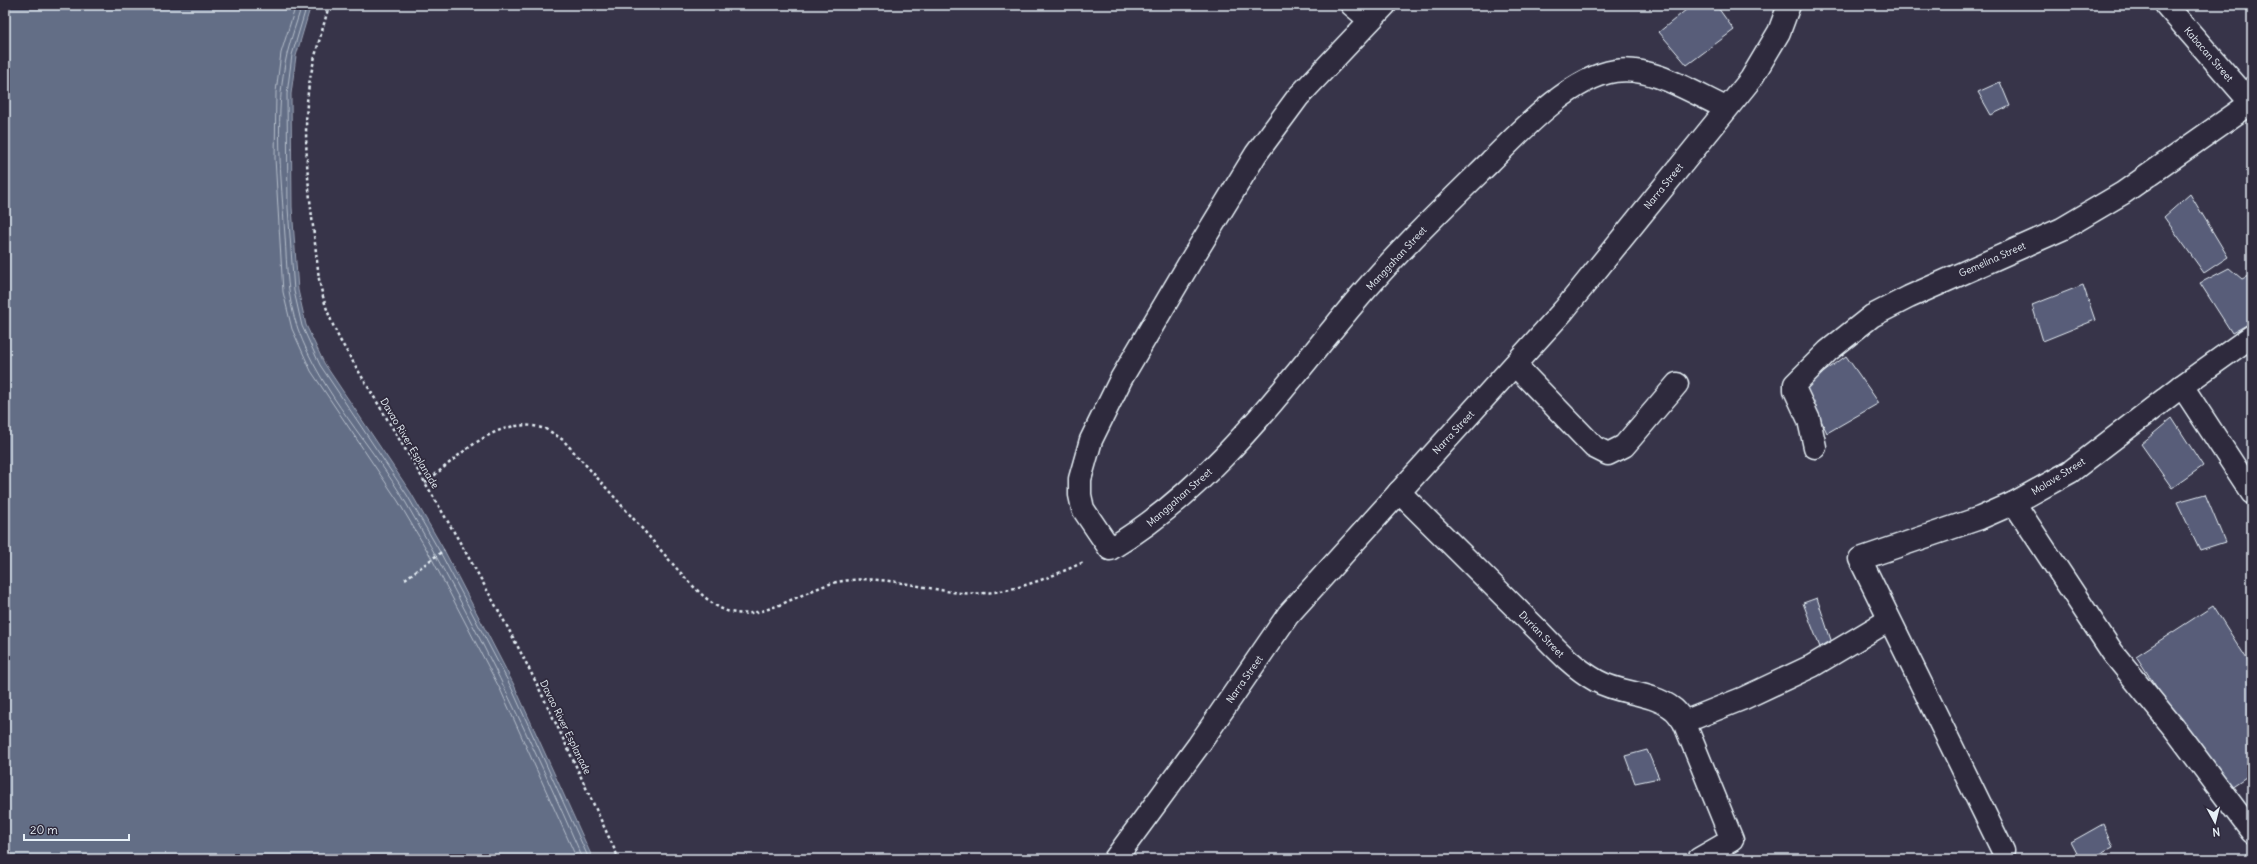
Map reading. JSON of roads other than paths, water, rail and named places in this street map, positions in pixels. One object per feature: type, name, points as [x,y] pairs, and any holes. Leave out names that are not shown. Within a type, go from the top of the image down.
[{"type":"street","points":[[1352,5],[1370,20],[1385,5]]},
{"type":"street","name":"Narra Street","points":[[1115,859],[1198,746],[1288,615],[1564,310],[1751,78],[1779,32],[1789,5]]},
{"type":"street","name":"Kabacan Street","points":[[2166,5],[2252,104]]},
{"type":"street","name":"Manggahan Street","points":[[1370,20],[1298,97],[1256,154],[1129,365],[1091,440],[1080,479],[1080,495],[1083,509],[1090,522],[1110,549],[1154,520],[1216,464],[1272,403],[1351,306],[1431,220],[1533,119],[1577,86],[1613,71],[1633,69],[1650,73],[1726,108]]},
{"type":"street","name":"Gemelina Street","points":[[1815,447],[1810,420],[1795,390],[1797,379],[1828,351],[1872,316],[1909,296],[2062,229],[2123,193],[2252,104]]},
{"type":"street","name":"Molave Street","points":[[1889,620],[1860,559],[1939,533],[2014,503],[2070,472],[2182,386],[2252,336]]},
{"type":"street","points":[[1515,365],[1594,447],[1608,454],[1624,446],[1677,384]]},
{"type":"street","points":[[2182,386],[2252,493]]},
{"type":"street","name":"Durian Street","points":[[1399,492],[1539,631],[1560,654],[1598,681],[1625,692],[1658,700],[1674,708],[1684,722],[1732,840],[1699,859]]},
{"type":"street","points":[[2014,503],[2113,652],[2174,728],[2252,832]]},
{"type":"street","points":[[1684,722],[1744,698],[1812,666],[1889,620],[2003,851]]},
{"type":"water","points":[[5,5],[311,5],[296,56],[291,94],[292,207],[298,290],[306,325],[324,363],[411,493],[444,550],[514,685],[593,859],[5,859]]}]
